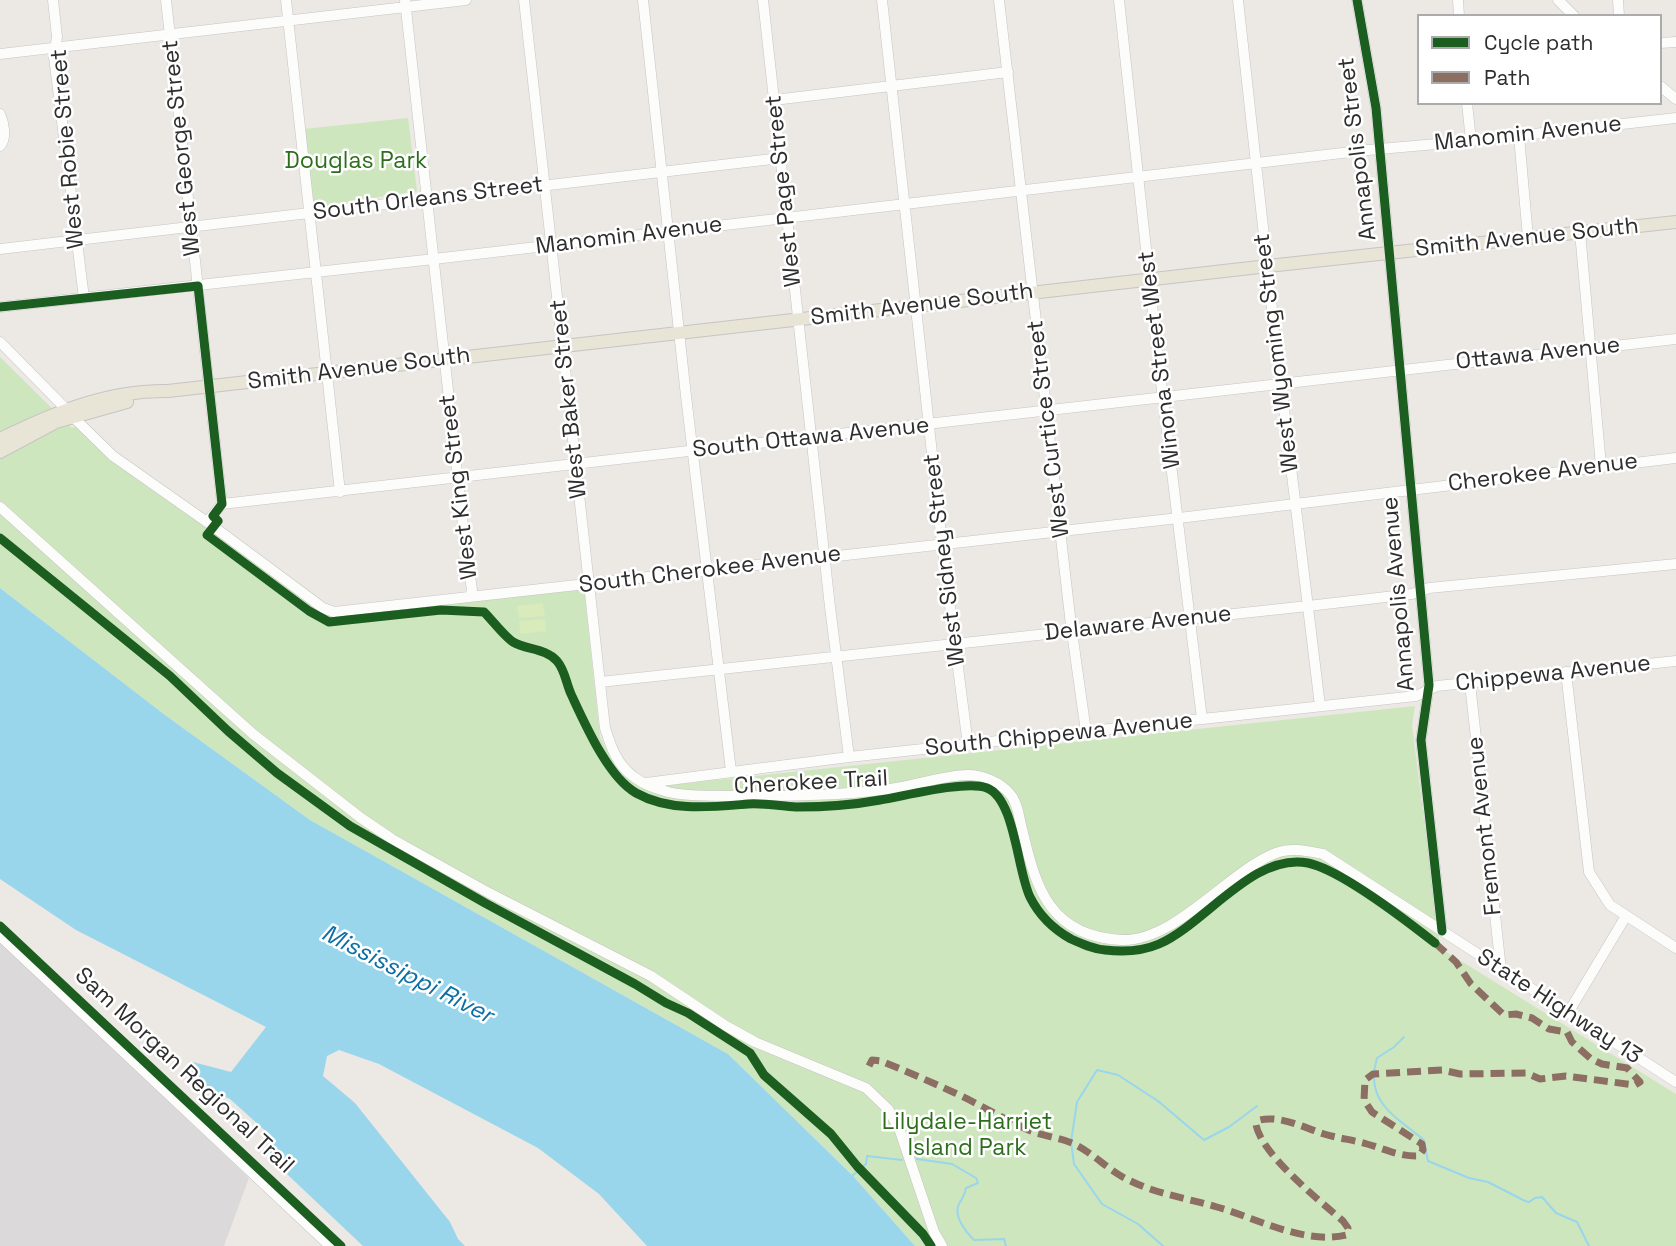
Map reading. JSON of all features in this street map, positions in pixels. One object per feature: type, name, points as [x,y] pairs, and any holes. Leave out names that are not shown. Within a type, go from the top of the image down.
[{"type":"main road","name":"Smith Avenue South","points":[[0,439],[109,397],[152,391],[1268,265],[1676,222]]},
{"type":"main road","name":"Smith Avenue South","points":[[0,452],[53,419]]},
{"type":"street","name":"West Robie Street","points":[[53,0],[57,37],[54,57],[83,298]]},
{"type":"street","name":"West George Street","points":[[166,0],[222,504]]},
{"type":"street","points":[[286,0],[340,492]]},
{"type":"street","points":[[0,54],[288,21],[405,4],[466,0]]},
{"type":"street","name":"West Baker Street","points":[[524,0],[605,728],[612,750],[622,767],[645,783]]},
{"type":"street","points":[[643,0],[706,571],[731,771]]},
{"type":"street","name":"West Page Street","points":[[763,0],[824,556],[849,757]]},
{"type":"street","name":"West Sidney Street","points":[[882,0],[942,544],[968,745]]},
{"type":"street","name":"West Curtice Street","points":[[999,0],[1086,732]]},
{"type":"street","name":"Winona Street West","points":[[1119,0],[1202,719]]},
{"type":"street","name":"West Wyoming Street","points":[[1238,0],[1320,706]]},
{"type":"street","name":"Annapolis Street","points":[[1357,0],[1372,83],[1389,253]]},
{"type":"street","points":[[1558,0],[1572,14]]},
{"type":"street","name":"West King Street","points":[[405,4],[457,478],[472,590],[470,597]]},
{"type":"street","points":[[774,100],[1009,72]]},
{"type":"street","points":[[1662,88],[1676,99]]},
{"type":"street","points":[[1468,105],[1471,141]]},
{"type":"street","points":[[0,114],[4,134],[4,141],[0,146]]},
{"type":"street","name":"Manomin Avenue","points":[[0,307],[1676,118]]},
{"type":"street","points":[[1519,136],[1528,238]]},
{"type":"street","name":"South Orleans Street","points":[[0,249],[781,158]]},
{"type":"street","points":[[1580,232],[1601,466]]},
{"type":"street","name":"Annapolis Avenue","points":[[1389,253],[1430,690],[1421,740],[1442,931]]},
{"type":"street","name":"Ottawa Avenue","points":[[1399,371],[1676,339]]},
{"type":"street","name":"South Cherokee Avenue","points":[[0,342],[113,456],[328,611],[334,612],[1179,518],[1410,489]]},
{"type":"street","name":"South Ottawa Avenue","points":[[222,504],[1399,371]]},
{"type":"street","name":"Cherokee Avenue","points":[[1410,489],[1676,458]]},
{"type":"street","points":[[207,522],[222,504]]},
{"type":"street","points":[[0,507],[253,734],[360,818],[392,839],[489,892],[651,976],[755,1042],[866,1087],[888,1109],[899,1128],[934,1232],[942,1246]]},
{"type":"street","name":"Delaware Avenue","points":[[600,682],[1308,606],[1429,588],[1676,564]]},
{"type":"street","name":"Chippewa Avenue","points":[[1430,690],[1437,686],[1676,662]]},
{"type":"street","points":[[1566,672],[1589,872],[1609,905],[1676,948]]},
{"type":"street","name":"Fremont Avenue","points":[[1470,683],[1501,970]]},
{"type":"street","name":"South Chippewa Avenue","points":[[645,783],[849,757],[1419,695],[1430,690]]},
{"type":"street","name":"State Highway 13","points":[[645,783],[669,792],[789,796],[852,794],[968,775],[989,778],[1012,795],[1035,879],[1046,903],[1075,928],[1097,937],[1126,940],[1164,929],[1277,852],[1300,849],[1323,854],[1676,1082]]},
{"type":"street","points":[[1569,1013],[1626,916]]},
{"type":"street","points":[[0,936],[330,1246]]},
{"type":"shaded area","points":[[0,941],[249,1178],[224,1246],[0,1246]]},
{"type":"green space","name":"Douglas Park","points":[[408,118],[417,191],[317,207],[313,204],[304,129]]},
{"type":"green space","name":"Lilydale-Harriet Island Park","points":[[0,357],[72,428],[80,424],[332,617],[584,588],[600,737],[619,773],[641,788],[1415,706],[1412,725],[1440,948],[1676,1094],[1676,1246],[915,1246],[853,1176],[728,1054],[310,820],[165,715],[0,588]]},
{"type":"green space","points":[[543,603],[545,616],[519,618],[517,606]]},
{"type":"green space","points":[[545,619],[546,631],[520,634],[519,621]]},
{"type":"water","name":"Mississippi River","points":[[0,588],[165,715],[310,820],[728,1054],[853,1176],[915,1246],[647,1246],[599,1194],[538,1148],[379,1064],[339,1050],[327,1056],[323,1076],[355,1103],[450,1222],[458,1239],[465,1246],[363,1246],[270,1158],[270,1135],[230,1099],[195,1083],[189,1061],[231,1072],[266,1027],[76,930],[0,879]]},
{"type":"waterway","points":[[1404,1037],[1377,1058],[1375,1086],[1379,1097],[1393,1115],[1424,1140],[1428,1161],[1469,1178],[1488,1182],[1525,1201],[1542,1197],[1556,1213],[1577,1222],[1589,1246]]},
{"type":"waterway","points":[[1163,1246],[1138,1224],[1102,1204],[1074,1164],[1071,1142],[1077,1102],[1097,1070],[1118,1075],[1158,1101],[1204,1140],[1229,1127],[1257,1106]]},
{"type":"waterway","points":[[852,1176],[866,1164],[867,1156],[902,1160]]},
{"type":"waterway","points":[[917,1159],[952,1164],[976,1178],[978,1183],[966,1188],[959,1204],[959,1219],[974,1240],[1004,1239],[1006,1246]]},
{"type":"marked path","points":[[869,1066],[872,1060],[881,1061],[955,1093],[1031,1131],[1072,1143],[1121,1176],[1145,1187],[1297,1233],[1330,1237],[1346,1235],[1348,1228],[1343,1221],[1293,1176],[1269,1150],[1256,1125],[1260,1120],[1276,1119],[1399,1154],[1419,1156],[1423,1150],[1422,1144],[1372,1112],[1364,1100],[1365,1080],[1373,1074],[1442,1070],[1460,1074],[1526,1073],[1540,1079],[1566,1076],[1635,1085],[1640,1082],[1627,1068],[1602,1064],[1591,1059],[1572,1042],[1567,1032],[1549,1029],[1532,1018],[1516,1014],[1504,1015],[1471,984],[1456,962],[1435,943]]},
{"type":"cycle path","points":[[1357,0],[1376,108],[1429,685],[1421,740],[1442,931]]},
{"type":"cycle path","name":"Cherokee Trail","points":[[0,307],[198,286],[222,504],[213,516],[218,521],[207,535],[309,611],[329,622],[441,610],[484,612],[513,642],[547,654],[557,661],[583,720],[607,763],[626,785],[649,799],[691,807],[754,804],[817,807],[870,802],[951,787],[977,786],[987,788],[1004,806],[1026,885],[1038,910],[1058,931],[1088,946],[1126,951],[1159,944],[1249,879],[1268,868],[1288,863],[1308,863],[1338,875],[1435,943]]},
{"type":"cycle path","points":[[0,538],[170,676],[277,773],[350,826],[688,1013],[750,1053],[764,1075],[831,1134],[931,1246]]},
{"type":"cycle path","name":"Sam Morgan Regional Trail","points":[[0,926],[341,1246]]}]
